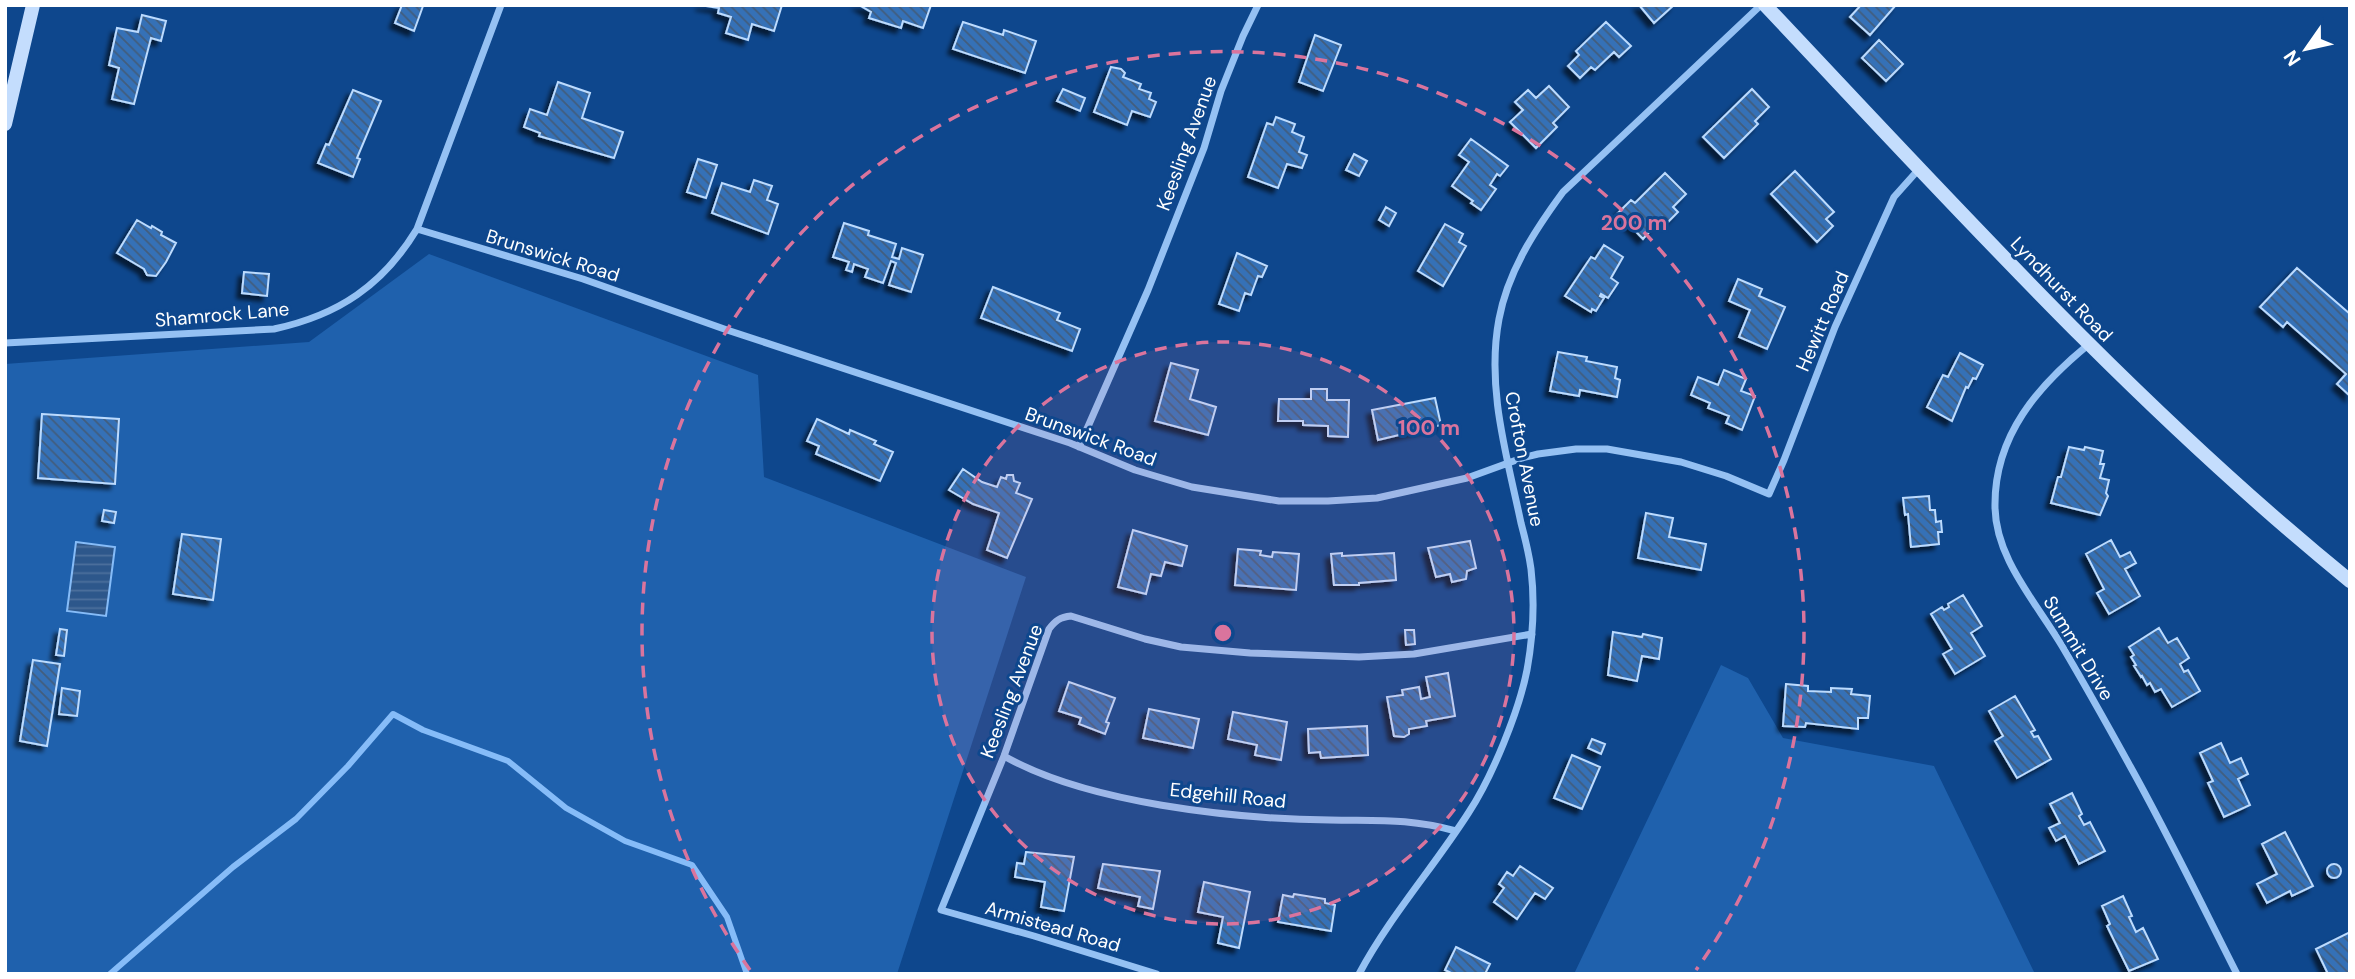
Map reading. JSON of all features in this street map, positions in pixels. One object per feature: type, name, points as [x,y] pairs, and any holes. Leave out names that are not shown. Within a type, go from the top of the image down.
[{"type":"main road","points":[[5,124],[33,5]]},
{"type":"main road","name":"Lyndhurst Road","points":[[1763,5],[2088,345],[2210,461],[2350,581]]},
{"type":"street","name":"Shamrock Lane","points":[[5,342],[54,342],[275,329],[302,323],[329,312],[367,289],[401,255],[417,229],[501,5]]},
{"type":"street","name":"Keesling Avenue","points":[[1079,447],[1148,290],[1204,148],[1221,91],[1258,5]]},
{"type":"street","name":"Crofton Avenue","points":[[1359,974],[1387,926],[1471,810],[1503,745],[1523,684],[1532,634],[1531,568],[1498,413],[1494,377],[1499,318],[1518,261],[1563,192],[1763,5]]},
{"type":"street","name":"Hewitt Road","points":[[1769,494],[1835,327],[1894,197],[1919,169]]},
{"type":"street","name":"Brunswick Road","points":[[417,229],[583,279],[727,330],[1079,447],[1135,470],[1192,487],[1279,500],[1377,498],[1467,478],[1538,454],[1576,449],[1607,449],[1681,462],[1726,476],[1769,494]]},
{"type":"street","name":"Summit Drive","points":[[2088,345],[2066,363],[2037,394],[2017,423],[2002,452],[1996,477],[1995,507],[1998,531],[2020,579],[2061,643],[2132,768],[2237,974]]},
{"type":"street","name":"Keesling Avenue","points":[[941,910],[1004,756],[1049,629],[1055,621],[1063,617],[1071,616],[1181,647],[1250,653],[1359,657],[1414,654],[1532,634]]},
{"type":"street","name":"Edgehill Road","points":[[1004,756],[1045,776],[1111,794],[1172,806],[1255,816],[1401,820],[1456,831]]},
{"type":"street","name":"Armistead Road","points":[[941,910],[1157,974]]},
{"type":"shaded area","points":[[429,254],[758,375],[764,477],[1026,577],[897,974],[5,974],[5,364],[309,342]]},
{"type":"shaded area","points":[[76,542],[115,547],[106,616],[67,611]]},
{"type":"shaded area","points":[[1721,665],[1748,678],[1783,738],[1934,766],[2035,974],[1574,974]]},
{"type":"building","points":[[402,5],[423,6],[414,31],[395,23]]},
{"type":"building","points":[[700,5],[782,5],[774,31],[752,24],[748,40],[726,33],[731,17],[718,13],[719,8]]},
{"type":"building","points":[[859,5],[931,5],[923,28],[903,21],[901,28],[869,18],[871,12]]},
{"type":"building","points":[[1639,5],[1674,5],[1654,23]]},
{"type":"building","points":[[1861,5],[1896,5],[1870,35],[1850,17]]},
{"type":"building","points":[[142,15],[166,21],[161,41],[151,38],[134,104],[112,99],[119,68],[109,65],[117,28],[138,32]]},
{"type":"building","points":[[963,22],[1003,35],[1004,30],[1036,41],[1025,73],[953,49]]},
{"type":"building","points":[[1606,22],[1631,46],[1619,57],[1614,52],[1595,70],[1591,67],[1580,78],[1568,66],[1579,55],[1576,51]]},
{"type":"building","points":[[1315,35],[1341,45],[1323,91],[1299,82]]},
{"type":"building","points":[[1879,40],[1903,64],[1886,81],[1862,58]]},
{"type":"building","points":[[1111,67],[1121,69],[1125,73],[1123,77],[1141,84],[1139,89],[1151,93],[1149,99],[1156,102],[1150,117],[1132,111],[1127,125],[1094,112]]},
{"type":"building","points":[[558,82],[590,93],[582,118],[623,132],[614,158],[539,136],[540,133],[524,127],[530,109],[547,115]]},
{"type":"building","points":[[1549,86],[1569,107],[1553,123],[1557,127],[1536,148],[1510,122],[1523,110],[1515,102],[1528,90],[1536,98]]},
{"type":"building","points":[[1063,89],[1085,98],[1080,111],[1057,101]]},
{"type":"building","points":[[1752,89],[1769,107],[1755,121],[1758,124],[1724,158],[1703,137]]},
{"type":"building","points":[[353,90],[381,101],[357,158],[360,159],[353,177],[318,163],[326,144],[329,145]]},
{"type":"building","points":[[1276,117],[1295,124],[1292,132],[1304,137],[1299,152],[1307,155],[1302,168],[1287,164],[1278,188],[1248,177],[1267,123],[1273,125]]},
{"type":"building","points":[[1471,139],[1508,166],[1500,176],[1497,174],[1490,185],[1496,189],[1481,210],[1452,186],[1469,162],[1459,155]]},
{"type":"building","points":[[1354,154],[1367,161],[1359,176],[1346,170]]},
{"type":"building","points":[[698,159],[717,165],[706,198],[687,192]]},
{"type":"building","points":[[1795,171],[1834,212],[1826,219],[1833,226],[1817,242],[1771,194]]},
{"type":"building","points":[[1665,173],[1686,194],[1673,207],[1678,212],[1667,223],[1662,217],[1643,239],[1618,213],[1631,200],[1635,203]]},
{"type":"building","points":[[754,180],[772,186],[767,200],[778,204],[768,234],[712,213],[722,183],[750,192]]},
{"type":"building","points":[[1386,207],[1396,213],[1389,226],[1379,220]]},
{"type":"building","points":[[137,220],[151,228],[152,226],[162,232],[161,235],[176,243],[156,276],[147,275],[144,269],[117,253]]},
{"type":"building","points":[[844,223],[869,231],[868,235],[896,244],[892,257],[899,259],[902,248],[923,255],[911,292],[889,285],[896,263],[891,261],[883,283],[865,277],[868,269],[854,264],[852,272],[846,270],[849,262],[833,257]]},
{"type":"building","points":[[1445,224],[1463,234],[1459,242],[1466,246],[1443,286],[1418,271]]},
{"type":"building","points":[[1604,245],[1623,257],[1611,278],[1618,283],[1608,298],[1601,294],[1604,298],[1596,311],[1592,309],[1591,312],[1565,296],[1591,257],[1595,259]]},
{"type":"building","points":[[1237,253],[1267,266],[1262,277],[1258,276],[1251,295],[1245,293],[1239,311],[1219,304]]},
{"type":"building","points":[[2297,268],[2350,314],[2350,396],[2337,384],[2346,374],[2287,322],[2283,327],[2260,307]]},
{"type":"building","points":[[244,272],[269,274],[267,296],[242,293]]},
{"type":"building","points":[[1738,279],[1762,289],[1759,296],[1785,307],[1767,349],[1739,337],[1750,310],[1729,301]]},
{"type":"building","points":[[993,287],[1060,313],[1057,320],[1080,329],[1072,351],[981,318]]},
{"type":"building","points":[[1558,352],[1587,357],[1586,361],[1617,367],[1615,378],[1620,380],[1617,397],[1580,390],[1579,396],[1550,391]]},
{"type":"building","points":[[1960,353],[1983,365],[1976,379],[1973,378],[1968,388],[1966,387],[1952,421],[1927,407],[1943,375],[1948,377]]},
{"type":"building","points":[[1171,363],[1198,370],[1190,399],[1216,407],[1208,435],[1155,421]]},
{"type":"building","points":[[1724,370],[1746,379],[1741,391],[1755,396],[1742,430],[1726,423],[1729,416],[1708,408],[1710,403],[1691,395],[1698,377],[1718,385]]},
{"type":"building","points":[[1311,389],[1327,389],[1327,400],[1349,400],[1348,437],[1328,436],[1328,426],[1303,425],[1303,421],[1278,421],[1279,399],[1311,399]]},
{"type":"building","points":[[1435,398],[1441,425],[1378,440],[1372,410]]},
{"type":"building","points":[[42,414],[119,419],[115,484],[38,478]]},
{"type":"building","points":[[817,419],[849,434],[850,430],[876,441],[874,444],[893,452],[880,481],[816,454],[819,446],[807,441]]},
{"type":"building","points":[[2069,447],[2103,451],[2100,464],[2104,464],[2100,478],[2109,480],[2106,493],[2108,496],[2100,515],[2051,503]]},
{"type":"building","points":[[963,469],[982,482],[997,487],[1001,477],[1006,479],[1007,475],[1013,475],[1014,481],[1020,483],[1016,493],[1032,499],[1007,558],[987,550],[999,513],[973,504],[949,490]]},
{"type":"building","points":[[1929,496],[1930,510],[1935,510],[1936,522],[1941,521],[1939,544],[1911,547],[1908,514],[1905,515],[1903,498]]},
{"type":"building","points":[[104,510],[116,512],[114,523],[102,521]]},
{"type":"building","points":[[1646,513],[1673,518],[1669,537],[1706,544],[1701,570],[1638,558]]},
{"type":"building","points":[[1133,530],[1187,546],[1182,566],[1165,562],[1161,576],[1151,574],[1146,594],[1118,587]]},
{"type":"building","points":[[182,534],[221,539],[213,600],[173,594]]},
{"type":"building","points":[[2111,540],[2120,557],[2130,552],[2136,563],[2125,569],[2140,596],[2109,614],[2097,593],[2104,589],[2086,554]]},
{"type":"building","points":[[1470,541],[1476,568],[1467,571],[1466,579],[1452,582],[1450,574],[1436,577],[1428,548]]},
{"type":"building","points":[[1238,549],[1261,551],[1260,555],[1272,557],[1273,552],[1299,554],[1296,590],[1235,585]]},
{"type":"building","points":[[1342,553],[1342,556],[1394,553],[1396,580],[1334,585],[1331,554]]},
{"type":"building","points":[[1963,595],[1982,626],[1971,633],[1985,656],[1955,674],[1943,654],[1952,649],[1931,614],[1942,607],[1944,610],[1949,607],[1948,604]]},
{"type":"building","points":[[2159,628],[2168,643],[2177,638],[2189,658],[2180,664],[2184,672],[2188,670],[2200,691],[2172,707],[2161,689],[2155,692],[2150,683],[2147,685],[2141,677],[2134,666],[2136,665],[2131,657],[2134,655],[2129,647]]},
{"type":"building","points":[[60,629],[67,630],[64,656],[56,655]]},
{"type":"building","points":[[1405,630],[1414,630],[1415,644],[1406,645]]},
{"type":"building","points":[[1613,632],[1662,638],[1659,659],[1642,656],[1637,681],[1608,675]]},
{"type":"building","points":[[33,660],[60,664],[47,746],[20,741]]},
{"type":"building","points":[[1448,673],[1455,716],[1426,721],[1427,726],[1409,729],[1409,734],[1404,737],[1394,736],[1387,697],[1403,695],[1402,690],[1419,687],[1421,699],[1430,697],[1426,677]]},
{"type":"building","points":[[1069,682],[1115,698],[1106,722],[1109,723],[1105,734],[1079,724],[1081,718],[1059,711]]},
{"type":"building","points":[[1786,684],[1808,686],[1808,691],[1852,689],[1851,694],[1870,696],[1868,718],[1858,718],[1858,729],[1806,723],[1805,727],[1783,726]]},
{"type":"building","points":[[62,688],[80,691],[77,716],[59,714]]},
{"type":"building","points":[[2015,696],[2035,730],[2031,732],[2034,737],[2038,736],[2051,759],[2017,778],[1995,741],[2003,736],[1989,711]]},
{"type":"building","points":[[1149,709],[1199,719],[1193,748],[1143,738]]},
{"type":"building","points":[[1233,712],[1287,722],[1281,760],[1255,755],[1257,745],[1228,739]]},
{"type":"building","points":[[1367,726],[1368,755],[1321,758],[1320,752],[1309,753],[1308,729]]},
{"type":"building","points":[[1592,739],[1605,744],[1601,754],[1588,748]]},
{"type":"building","points":[[2221,743],[2230,763],[2241,758],[2248,774],[2238,779],[2250,805],[2224,817],[2208,783],[2213,781],[2200,753]]},
{"type":"building","points":[[1572,755],[1600,767],[1582,809],[1554,798]]},
{"type":"building","points":[[2072,793],[2084,825],[2090,822],[2105,851],[2079,864],[2065,836],[2056,841],[2049,828],[2060,823],[2050,804]]},
{"type":"building","points":[[2285,832],[2313,886],[2292,896],[2290,891],[2267,903],[2257,884],[2277,874],[2262,844]]},
{"type":"building","points":[[1026,852],[1074,857],[1064,911],[1041,907],[1045,882],[1015,877],[1017,863],[1024,864]]},
{"type":"building","points":[[1103,864],[1160,871],[1153,909],[1138,906],[1140,897],[1098,888]]},
{"type":"building","points":[[2331,864],[2337,864],[2341,871],[2337,878],[2331,878],[2327,874],[2327,868]]},
{"type":"building","points":[[1520,866],[1553,888],[1545,899],[1535,893],[1517,919],[1494,902],[1504,888],[1499,884],[1507,872],[1513,876]]},
{"type":"building","points":[[1204,882],[1250,892],[1239,948],[1218,943],[1223,917],[1198,912]]},
{"type":"building","points":[[1294,894],[1325,899],[1325,903],[1335,905],[1331,931],[1278,922],[1283,895],[1293,897]]},
{"type":"building","points":[[2123,896],[2136,932],[2143,928],[2158,959],[2129,971],[2107,926],[2110,924],[2102,906]]},
{"type":"building","points":[[2350,932],[2350,974],[2328,974],[2316,949]]},
{"type":"building","points":[[1456,947],[1490,964],[1485,974],[1453,974],[1445,970]]},
{"type":"waterway","points":[[110,974],[233,867],[296,819],[348,766],[393,714],[423,730],[508,761],[566,808],[625,841],[692,865],[727,917],[747,974]]}]
